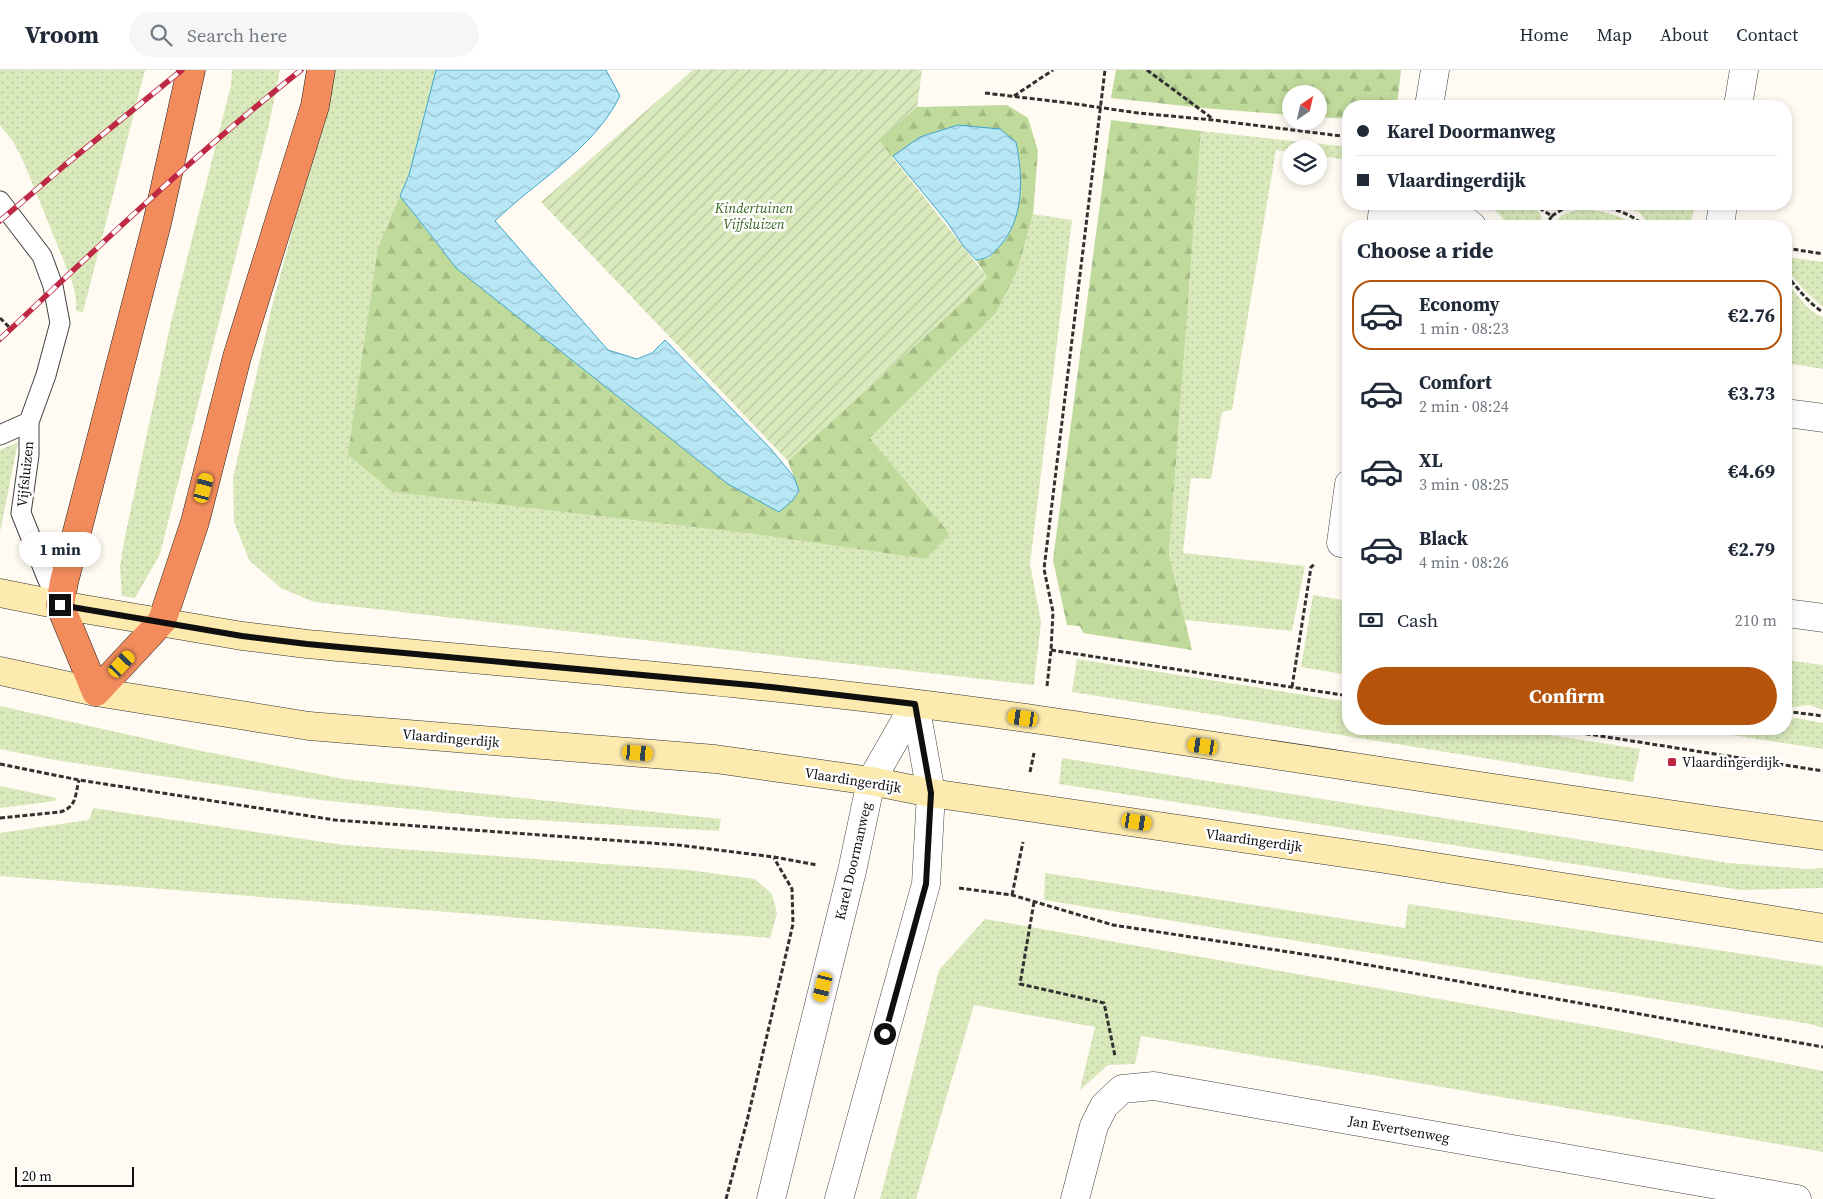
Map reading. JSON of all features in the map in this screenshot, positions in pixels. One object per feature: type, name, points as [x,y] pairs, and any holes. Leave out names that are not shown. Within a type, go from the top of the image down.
[{"type":"highway","points":[[191,70],[157,223],[64,582],[60,605],[96,692],[162,621],[195,522],[237,357],[315,106],[321,70]]},
{"type":"main road","points":[[0,593],[242,636],[307,644],[771,687],[1041,720],[1654,813],[1823,836]]},
{"type":"main road","name":"Vlaardingerdijk","points":[[0,671],[96,692],[309,726],[715,759],[871,781],[931,793],[1385,859],[1823,928]]},
{"type":"street","points":[[1430,100],[1435,70]]},
{"type":"street","points":[[1739,100],[1744,70]]},
{"type":"street","points":[[1425,210],[1460,220]]},
{"type":"street","points":[[1792,414],[1823,418]]},
{"type":"street","points":[[1792,614],[1823,618]]},
{"type":"street","points":[[838,1199],[926,884],[931,793],[915,704]]},
{"type":"street","name":"Karel Doormanweg","points":[[771,1199],[852,871],[871,781],[915,704]]},
{"type":"street","name":"Jan Evertsenweg","points":[[1122,1089],[1154,1086],[1769,1197],[1797,1199]]},
{"type":"street","points":[[1075,1199],[1094,1126],[1104,1106],[1122,1089]]},
{"type":"lane","name":"Vijfsluizen","points":[[0,201],[42,256],[53,286],[60,323],[46,374],[29,422],[29,454],[21,513],[60,605]]},
{"type":"lane","name":"Vijfsluizen","points":[[0,435],[29,422]]},
{"type":"lane","points":[[0,581],[60,605]]},
{"type":"path","points":[[1014,96],[1053,70]]},
{"type":"path","points":[[1105,70],[1044,569],[1053,612],[1051,650],[1342,695]]},
{"type":"path","points":[[1147,70],[1213,120]]},
{"type":"path","points":[[985,93],[1342,136]]},
{"type":"path","points":[[1542,210],[1552,216]]},
{"type":"path","points":[[1549,220],[1561,210]]},
{"type":"path","points":[[1614,210],[1636,220]]},
{"type":"path","points":[[1792,249],[1823,254]]},
{"type":"path","points":[[1792,281],[1813,306],[1823,312]]},
{"type":"path","points":[[0,318],[11,329]]},
{"type":"path","points":[[1292,687],[1311,567],[1342,546]]},
{"type":"path","points":[[1792,712],[1823,716]]},
{"type":"path","points":[[1594,735],[1823,771]]},
{"type":"path","points":[[0,764],[79,780],[335,820],[678,845],[774,857],[792,889],[793,924],[747,1121],[726,1199]]},
{"type":"path","points":[[0,818],[60,812],[68,809],[73,804],[79,780]]},
{"type":"path","points":[[1012,895],[1113,925],[1335,959],[1823,1046]]},
{"type":"path","points":[[1034,902],[1020,984],[1104,1003],[1122,1089]]},
{"type":"green space","points":[[0,70],[145,70],[83,312],[76,311],[76,298],[72,281],[24,163],[14,143],[0,125]]},
{"type":"green space","points":[[232,70],[280,70],[269,125],[160,554],[135,598],[122,596],[120,567],[124,541],[171,322],[231,85]]},
{"type":"green space","points":[[333,70],[436,70],[409,175],[378,247],[747,533],[926,559],[950,534],[870,438],[996,313],[1018,269],[1033,214],[1072,220],[1030,564],[1041,622],[1034,685],[314,602],[281,588],[249,560],[234,522],[233,478],[272,306],[330,91]]},
{"type":"green space","name":"Kindertuinen Vijfsluizen","points":[[693,70],[922,70],[917,107],[879,140],[987,277],[959,305],[788,461],[541,202]]},
{"type":"green space","points":[[1116,70],[1401,70],[1398,100],[1342,100],[1342,119],[1328,118],[1328,85],[1282,85],[1282,114],[1111,98]]},
{"type":"green space","points":[[1007,105],[1028,118],[1038,151],[1033,214],[1018,269],[996,313],[870,438],[950,534],[926,559],[747,533],[393,492],[348,455],[378,247],[400,196],[456,268],[728,484],[750,496],[799,491],[788,461],[959,305],[987,277],[976,260],[989,258],[1007,238],[1021,192],[1016,142],[891,157],[878,140],[917,107]]},
{"type":"green space","points":[[1111,120],[1201,131],[1169,554],[1192,650],[1083,633],[1080,626],[1067,625],[1053,560]]},
{"type":"green space","points":[[1201,131],[1284,140],[1282,140],[1282,151],[1276,150],[1232,410],[1222,412],[1211,479],[1191,478],[1183,553],[1305,566],[1292,631],[1185,620],[1169,554]]},
{"type":"green space","points":[[1327,145],[1342,146],[1342,159],[1327,157]]},
{"type":"green space","points":[[1494,210],[1536,210],[1542,217],[1541,220],[1503,220]]},
{"type":"green space","points":[[1576,210],[1594,210],[1609,213],[1626,220],[1557,220],[1562,215]]},
{"type":"green space","points":[[1634,210],[1694,210],[1691,220],[1645,220],[1639,212]]},
{"type":"green space","points":[[1792,258],[1823,262],[1823,307],[1792,276]]},
{"type":"green space","points":[[1792,290],[1807,307],[1823,317],[1823,369],[1792,364]]},
{"type":"green space","points":[[18,442],[0,532],[0,450]]},
{"type":"green space","points":[[1313,595],[1342,600],[1342,674],[1301,667]]},
{"type":"green space","points":[[1077,659],[1342,701],[1342,735],[1550,735],[1640,749],[1633,782],[1072,692]]},
{"type":"green space","points":[[1792,661],[1823,665],[1823,710],[1810,705],[1792,707]]},
{"type":"green space","points":[[0,706],[197,750],[344,779],[721,819],[719,831],[499,818],[320,800],[55,760],[0,749]]},
{"type":"green space","points":[[1797,718],[1823,723],[1823,749],[1731,735],[1792,735],[1792,719]]},
{"type":"green space","points":[[1062,758],[1729,863],[1806,869],[1823,868],[1823,888],[1741,890],[1059,784]]},
{"type":"green space","points":[[0,786],[57,798],[55,801],[0,808]]},
{"type":"green space","points":[[93,808],[344,845],[689,870],[755,879],[772,894],[777,913],[770,938],[0,876],[0,833],[89,820]]},
{"type":"green space","points":[[1045,873],[1405,928],[1408,904],[1823,966],[1823,1028],[1810,1024],[1044,900]]},
{"type":"green space","points":[[985,919],[1627,1032],[1823,1071],[1823,1152],[1141,1036],[1135,1064],[1108,1065],[1080,1090],[1095,1027],[974,1005],[916,1199],[880,1199],[939,970]]},
{"type":"water","points":[[436,70],[606,70],[620,96],[609,115],[580,148],[495,221],[608,350],[637,359],[652,353],[665,340],[770,448],[794,477],[799,491],[792,501],[779,512],[728,484],[456,268],[400,196],[409,175]]},
{"type":"water","points":[[958,125],[1000,129],[1016,142],[1020,169],[1020,197],[1014,223],[1007,236],[993,253],[976,260],[893,156],[920,137]]},
{"type":"railway","points":[[0,221],[65,165],[182,70]]},
{"type":"railway","points":[[0,339],[185,168],[301,70]]},
{"type":"place","name":"Vlaardingerdijk","points":[[1672,762]]},
{"type":"route","points":[[60,605],[242,636],[307,644],[771,687],[915,704],[931,793],[926,884],[885,1034]]}]
